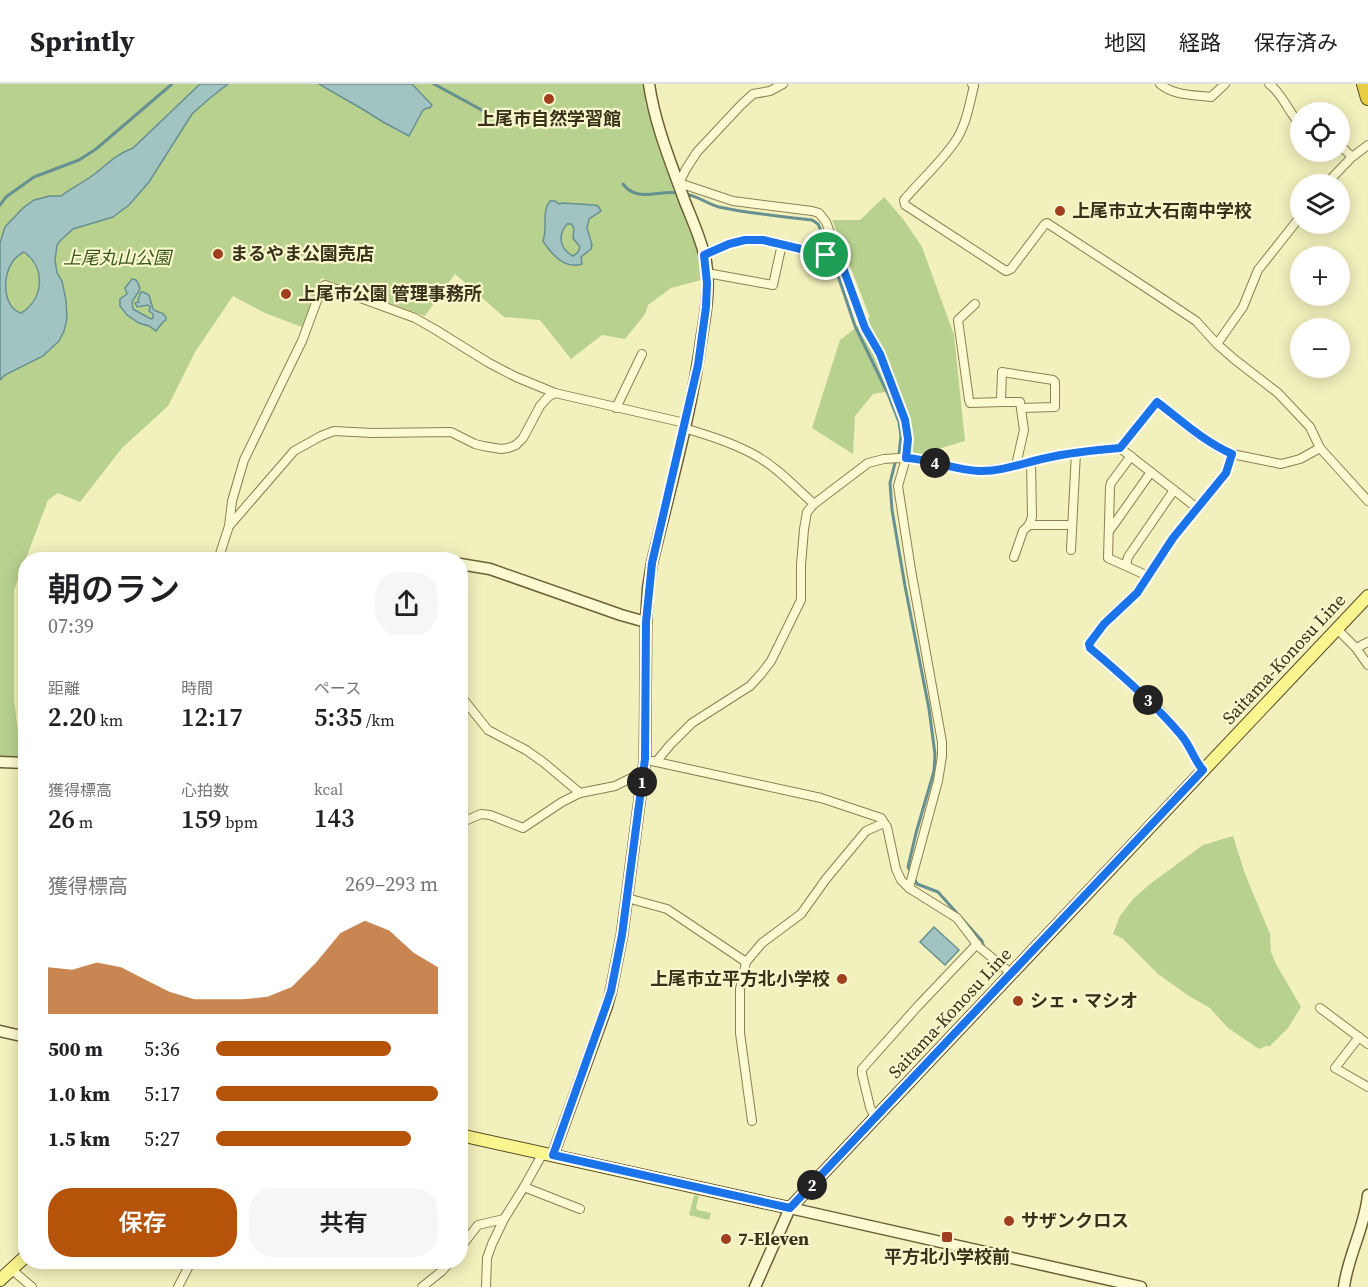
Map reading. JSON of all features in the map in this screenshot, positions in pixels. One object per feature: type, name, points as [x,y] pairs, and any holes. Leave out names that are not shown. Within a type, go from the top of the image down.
[{"type":"highway","points":[[1364,84],[1368,98]]},
{"type":"main road","name":"Saitama-Konosu Line","points":[[790,1208],[1368,596]]},
{"type":"main road","points":[[468,1137],[790,1208]]},
{"type":"main road","points":[[0,1280],[18,1263]]},
{"type":"street","points":[[649,84],[664,145],[704,255],[707,273],[706,307],[698,365],[652,563],[646,622],[650,760]]},
{"type":"street","points":[[679,183],[697,152],[741,105],[753,94],[770,91],[783,84]]},
{"type":"street","points":[[972,84],[974,86],[969,108],[955,142],[904,200],[905,205],[1006,271],[1011,269],[1047,223],[1196,321],[1216,344],[1278,393],[1310,427],[1320,448],[1368,501]]},
{"type":"street","points":[[1160,84],[1172,91],[1211,97],[1225,84]]},
{"type":"street","points":[[1269,84],[1290,112]]},
{"type":"street","points":[[1336,174],[1368,145]]},
{"type":"street","points":[[679,183],[733,201],[819,213],[826,222],[865,328],[880,354],[905,420],[908,439],[906,458],[898,486],[942,749],[938,781],[909,888]]},
{"type":"street","points":[[1216,344],[1243,307],[1258,270],[1290,230]]},
{"type":"street","points":[[704,255],[745,240],[763,240],[826,255],[838,254]]},
{"type":"street","points":[[707,273],[773,285],[782,244]]},
{"type":"street","points":[[221,552],[244,460],[302,341],[321,287],[326,285],[415,318],[489,363],[555,393],[685,426],[752,453],[778,471],[814,504]]},
{"type":"street","points":[[975,304],[958,320],[969,400],[970,403],[1020,402],[1024,430],[1016,465]]},
{"type":"street","points":[[616,408],[642,354]]},
{"type":"street","points":[[1002,402],[1002,372],[1055,382],[1055,408],[1021,408]]},
{"type":"street","points":[[229,526],[294,451],[321,436],[334,431],[451,432],[475,444],[508,448],[524,438],[540,406],[555,393]]},
{"type":"street","points":[[1120,448],[1157,402],[1195,433],[1232,454],[1281,465],[1300,459],[1320,448]]},
{"type":"street","points":[[486,1287],[487,1258],[492,1244],[504,1219],[548,1154],[602,1021],[611,991],[622,935],[643,772],[650,760],[670,745],[692,723],[750,686],[771,661],[801,600],[804,529],[807,512],[814,504],[868,463],[884,459],[915,459],[979,471],[1005,468],[1076,452],[1120,448],[1197,508]]},
{"type":"street","points":[[1071,550],[1076,452]]},
{"type":"street","points":[[1203,770],[1184,738],[1160,710],[1090,648],[1089,644],[1104,624],[1137,593],[1173,538],[1226,473],[1232,454]]},
{"type":"street","points":[[1131,456],[1111,483],[1108,558],[1148,576]]},
{"type":"street","points":[[1014,556],[1023,531],[1029,525],[1032,517],[1031,461]]},
{"type":"street","points":[[1110,530],[1151,472]]},
{"type":"street","points":[[1126,565],[1128,557],[1174,490]]},
{"type":"street","points":[[1029,525],[1072,525]]},
{"type":"street","points":[[468,565],[490,569],[646,622]]},
{"type":"street","points":[[1337,629],[1356,648],[1368,665]]},
{"type":"street","points":[[1356,648],[1368,642]]},
{"type":"street","points":[[468,704],[488,730],[526,750],[580,793]]},
{"type":"street","points":[[650,760],[822,798],[881,818],[887,827],[896,869],[901,880],[909,888],[957,918],[977,944],[1012,974]]},
{"type":"street","points":[[0,762],[18,763]]},
{"type":"street","points":[[468,820],[481,814],[490,815],[523,828],[580,793],[615,786],[643,772]]},
{"type":"street","points":[[752,1121],[740,1033],[740,989],[746,962],[762,943],[801,914],[826,879],[866,831],[884,823]]},
{"type":"street","points":[[627,898],[667,909],[746,962]]},
{"type":"street","points":[[875,1119],[870,1107],[862,1069],[977,944]]},
{"type":"street","points":[[1320,1008],[1368,1044]]},
{"type":"street","points":[[0,1031],[18,1034]]},
{"type":"street","points":[[1359,1037],[1335,1068],[1368,1087]]},
{"type":"street","points":[[524,1187],[580,1209]]},
{"type":"street","points":[[1344,1287],[1368,1194]]},
{"type":"street","points":[[755,1287],[790,1208],[1141,1287]]},
{"type":"street","points":[[468,1238],[478,1225],[504,1219]]},
{"type":"street","points":[[11,1269],[32,1287]]},
{"type":"street","points":[[178,1287],[187,1269]]},
{"type":"street","points":[[422,1287],[443,1269]]},
{"type":"green space","name":"上尾丸山公園","points":[[0,84],[645,84],[645,103],[694,239],[701,280],[671,288],[648,305],[645,314],[625,339],[602,335],[571,359],[540,320],[504,317],[455,274],[425,316],[321,278],[302,327],[265,313],[233,296],[195,352],[168,406],[122,448],[80,502],[58,493],[48,500],[28,552],[18,552],[18,579],[14,590],[14,700],[18,756],[0,757]]},
{"type":"green space","points":[[884,197],[903,219],[922,247],[954,335],[965,441],[911,457],[910,426],[899,390],[873,394],[855,416],[853,454],[812,428],[840,340],[870,317],[832,220],[860,220]]},
{"type":"green space","points":[[1233,836],[1245,874],[1270,934],[1271,952],[1301,1007],[1288,1028],[1270,1046],[1259,1049],[1228,1028],[1210,1008],[1158,974],[1122,938],[1113,934],[1120,916],[1133,899],[1150,884],[1203,845]]},
{"type":"green space","points":[[694,1195],[699,1196],[696,1208],[711,1213],[709,1220],[689,1215]]},
{"type":"water","points":[[200,84],[228,84],[192,114],[149,182],[129,205],[113,217],[73,229],[60,241],[57,245],[55,260],[66,300],[67,319],[64,331],[59,341],[43,356],[5,375],[0,380],[0,243],[5,227],[34,200],[61,196],[133,148]],"holes":[[[24,252],[31,259],[39,275],[38,292],[29,307],[21,313],[14,309],[6,294],[7,275],[10,265]]]},
{"type":"water","points":[[319,84],[412,84],[432,105],[423,110],[409,136]]},
{"type":"water","points":[[550,201],[555,201],[559,204],[594,205],[598,206],[601,211],[589,219],[587,228],[592,245],[591,249],[581,257],[582,264],[565,263],[550,251],[543,241],[547,205]],"holes":[[[567,224],[571,224],[574,228],[573,238],[580,247],[573,256],[565,250],[561,242],[564,229]]]},
{"type":"water","points":[[132,279],[136,280],[140,289],[132,302],[133,309],[153,318],[148,305],[137,307],[135,303],[139,302],[141,292],[143,292],[149,295],[153,309],[166,317],[156,331],[127,315],[120,306],[120,299],[127,294],[125,288]]},
{"type":"water","points":[[934,927],[959,950],[945,965],[920,942]]},
{"type":"waterway","points":[[0,205],[6,197],[34,177],[79,160],[96,149],[172,84]]},
{"type":"waterway","points":[[434,84],[489,114]]},
{"type":"waterway","points":[[623,184],[629,190],[641,194],[678,193]]},
{"type":"waterway","points":[[684,194],[719,207],[812,220],[818,224],[828,246],[855,326],[899,422],[901,436],[899,454],[890,483],[892,510],[929,709],[935,754],[934,771],[908,867],[911,872]]},
{"type":"waterway","points":[[914,878],[917,884],[938,892],[982,941],[984,948]]},
{"type":"place","name":"上尾市自然学習館","points":[[549,99]]},
{"type":"place","name":"上尾市立大石南中学校","points":[[1060,211]]},
{"type":"place","name":"まるやま公園売店","points":[[218,254]]},
{"type":"place","name":"上尾市公園 管理事務所","points":[[286,294]]},
{"type":"place","name":"上尾市立平方北小学校","points":[[842,979]]},
{"type":"place","name":"シェ・マシオ","points":[[1018,1001]]},
{"type":"place","name":"サザンクロス","points":[[1009,1221]]},
{"type":"place","name":"平方北小学校前","points":[[947,1237]]},
{"type":"place","name":"7-Eleven","points":[[726,1239]]},
{"type":"route","points":[[745,240],[763,240],[826,255],[838,254],[865,328],[880,354],[905,420],[908,439],[906,458],[979,471],[1005,468],[1076,452],[1120,448],[1157,402],[1195,433],[1232,454],[1226,473],[1173,538],[1137,593],[1104,624],[1089,644],[1090,648],[1160,710],[1184,738],[1203,770],[790,1208],[553,1155],[611,991],[622,935],[645,759],[648,588],[698,365],[706,307],[707,273],[704,255],[729,244],[745,240]]}]
